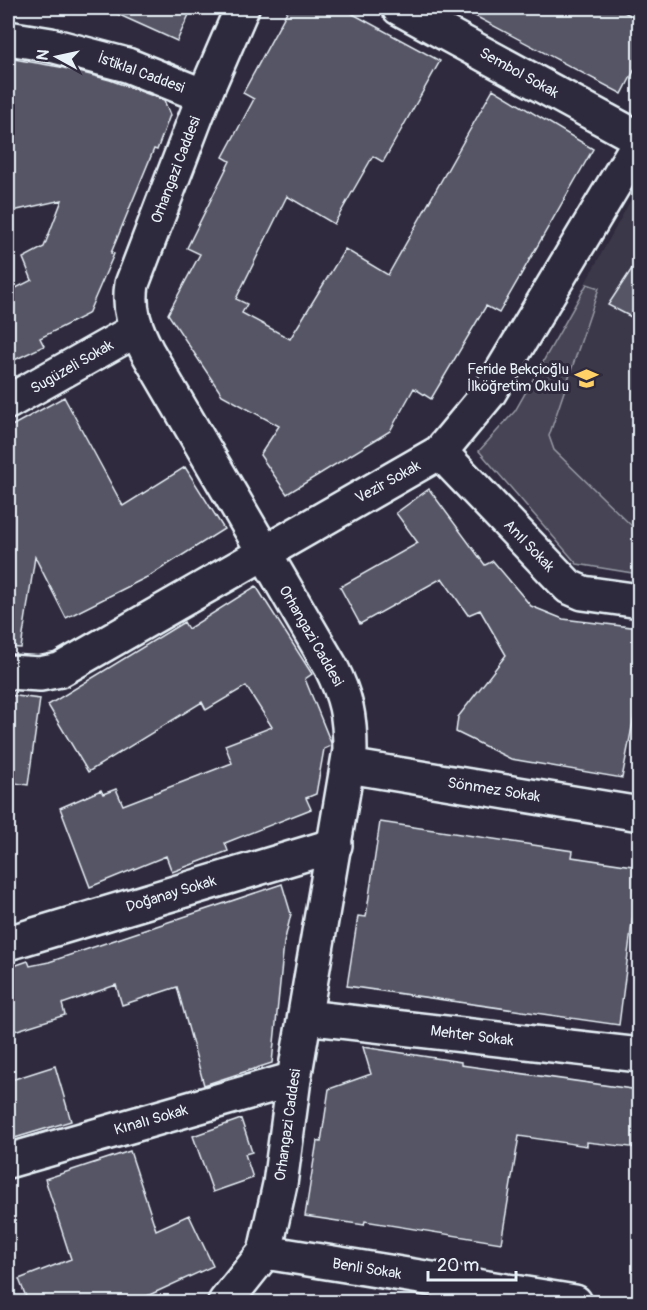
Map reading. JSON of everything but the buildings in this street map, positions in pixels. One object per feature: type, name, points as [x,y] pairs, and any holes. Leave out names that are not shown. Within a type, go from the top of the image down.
[{"type":"street","name":"Orhangazi Caddesi","points":[[225,1302],[266,1252],[280,1184],[294,1079],[348,766],[350,722],[345,695],[136,330],[130,302],[132,285],[204,96],[242,8]]},
{"type":"street","name":"Sembol Sokak","points":[[399,8],[639,140]]},
{"type":"street","name":"İstiklal Caddesi","points":[[8,38],[51,45],[118,63],[204,96]]},
{"type":"street","name":"Vezir Sokak","points":[[8,672],[40,674],[60,669],[440,452],[489,393],[639,140]]},
{"type":"street","name":"Sugüzeli Sokak","points":[[8,402],[136,330]]},
{"type":"street","name":"Anıl Sokak","points":[[440,452],[569,587],[582,593],[639,601]]},
{"type":"street","name":"Sönmez Sokak","points":[[348,766],[639,814]]},
{"type":"street","name":"Doğanay Sokak","points":[[8,943],[335,845]]},
{"type":"street","name":"Mehter Sokak","points":[[305,1017],[639,1055]]},
{"type":"street","name":"Kınalı Sokak","points":[[8,1161],[294,1079]]},
{"type":"street","name":"Benli Sokak","points":[[266,1252],[575,1302]]},
{"type":"shaded area","name":"Feride Bekçioğlu İlköğretim Okulu","points":[[639,185],[639,574],[577,564],[479,451],[515,411]]},
{"type":"shaded area","points":[[587,284],[599,288],[549,436],[554,450],[639,533],[639,574],[577,564],[479,451],[515,411]]},
{"type":"place","name":"Feride Bekçioğlu İlköğretim Okulu","points":[[587,378]]}]
